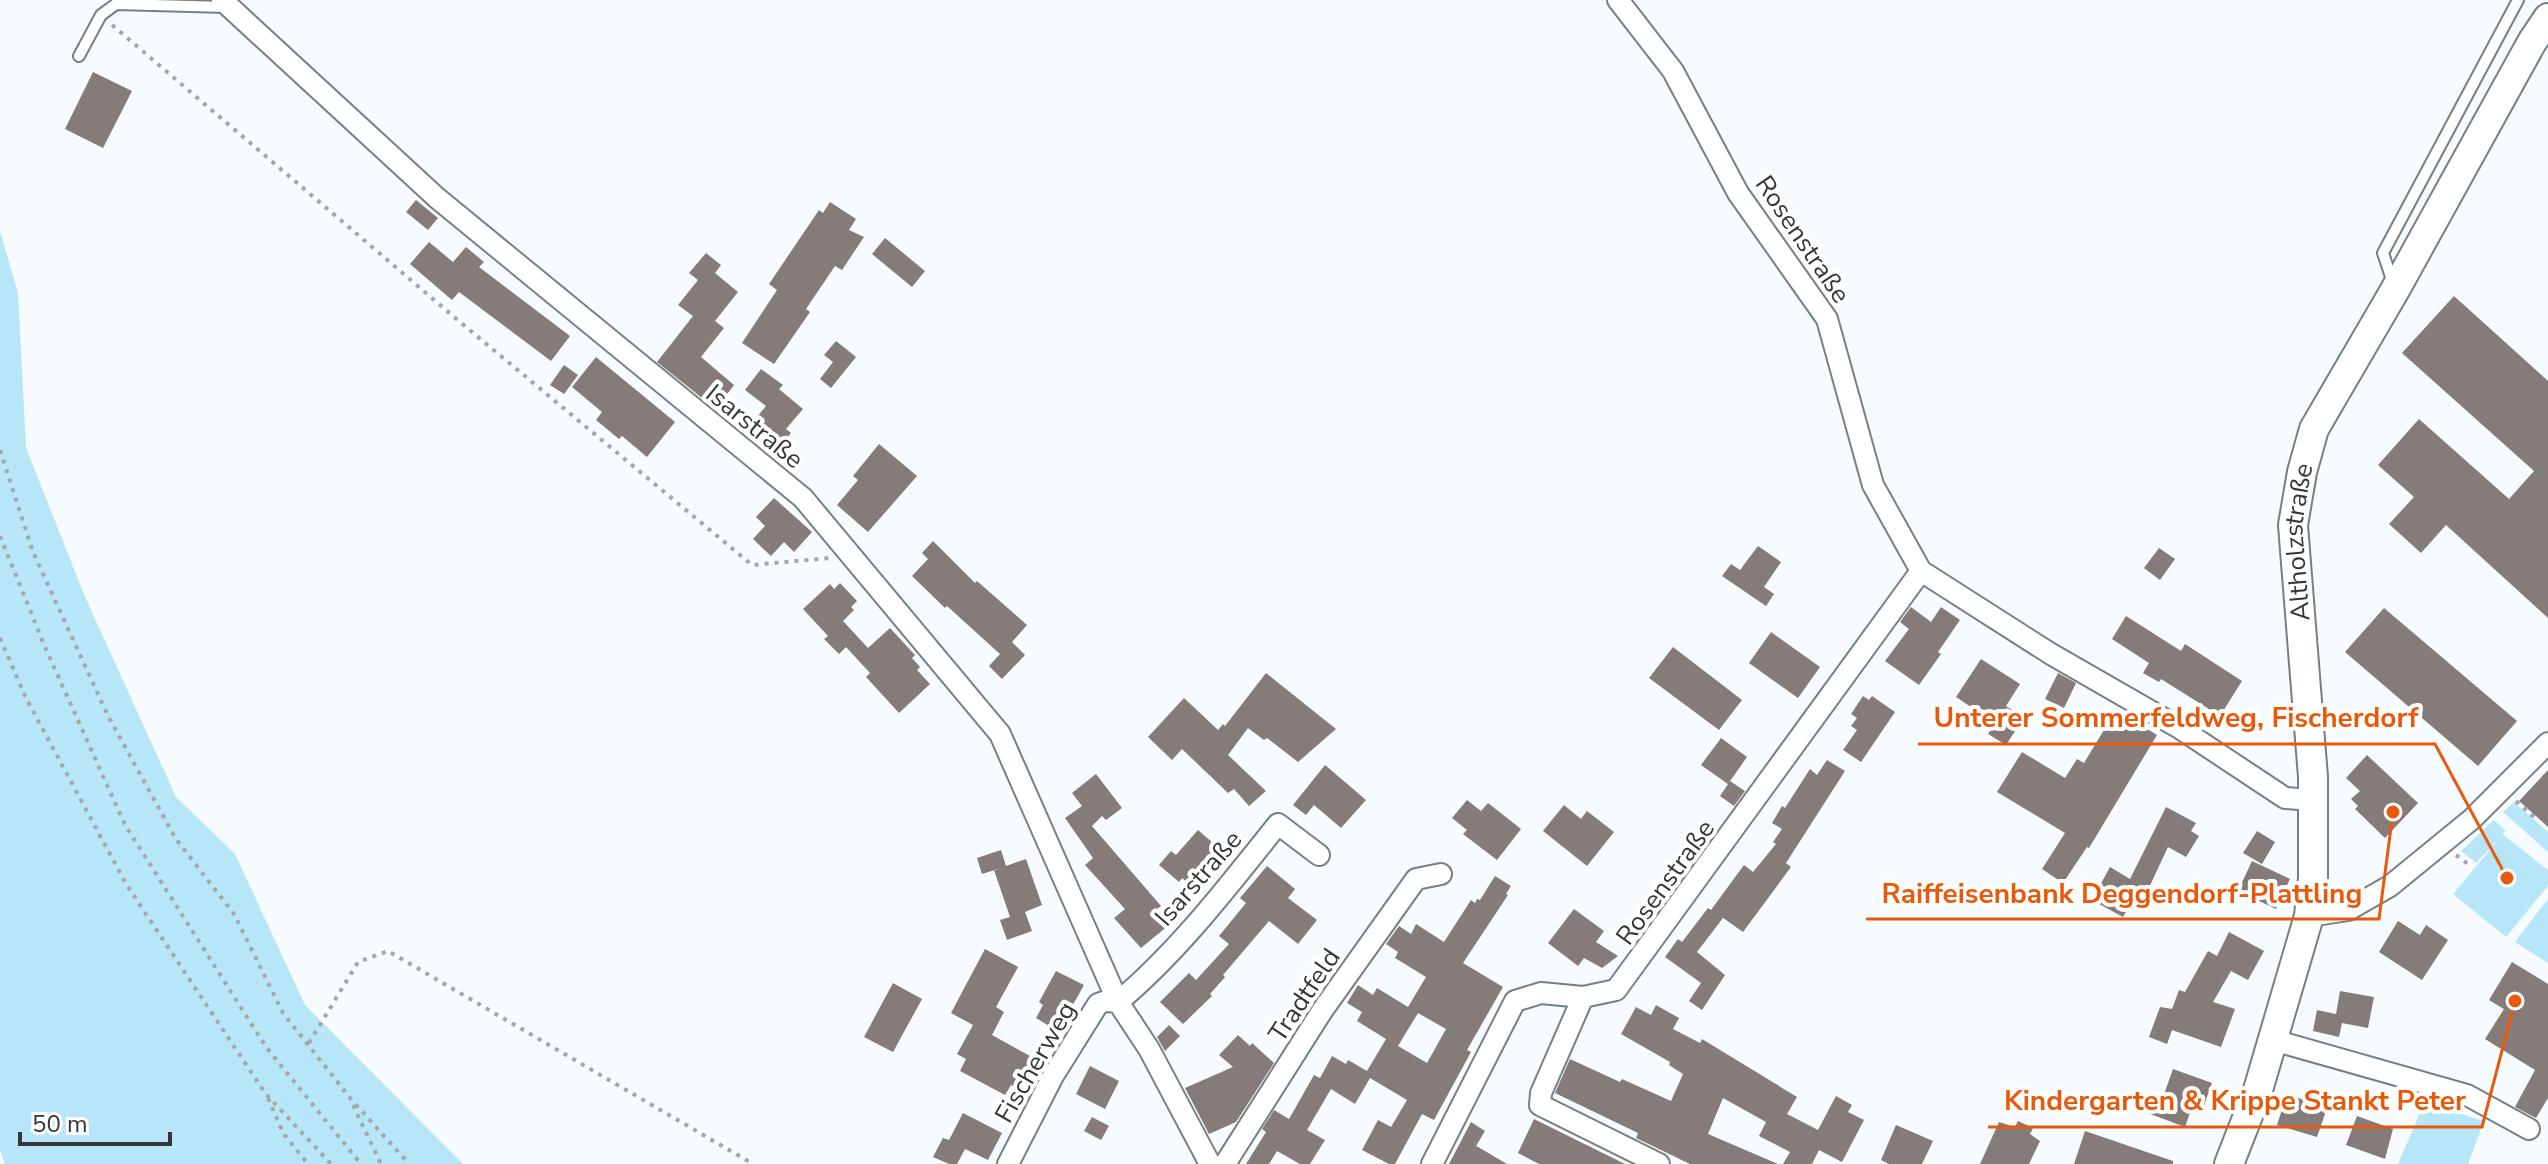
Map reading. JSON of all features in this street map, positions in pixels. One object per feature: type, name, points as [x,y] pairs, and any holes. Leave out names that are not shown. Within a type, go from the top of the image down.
[{"type":"street","name":"Rosenstraße","points":[[1618,0],[1673,71],[1738,193],[1827,319],[1873,485],[1921,571],[2051,654],[2178,727],[2285,798],[2312,800]]},
{"type":"street","name":"Isarstraße","points":[[224,3],[437,198],[803,498],[1000,734],[1118,1002],[1149,1049],[1210,1164]]},
{"type":"street","name":"Altholzstraße","points":[[2229,1164],[2258,1090],[2309,916],[2313,878],[2312,800],[2293,525],[2302,472],[2314,429],[2548,18]]},
{"type":"street","name":"Rosenstraße","points":[[1432,1164],[1515,1001],[1541,993],[1583,997],[1616,990],[1921,571]]},
{"type":"street","points":[[2309,916],[2348,910],[2390,886],[2472,819],[2548,743]]},
{"type":"street","name":"Isarstraße","points":[[1118,1002],[1136,987],[1224,891],[1278,824],[1319,855]]},
{"type":"street","name":"Tradtfeld","points":[[1225,1164],[1322,1011],[1416,879],[1441,874]]},
{"type":"street","points":[[1583,997],[1541,1093],[1540,1105],[1659,1164]]},
{"type":"street","name":"Fischerweg","points":[[1008,1164],[1053,1076],[1098,1004],[1118,1002]]},
{"type":"street","points":[[2273,1040],[2419,1075],[2467,1095],[2529,1129]]},
{"type":"lane","points":[[2395,290],[2383,253],[2518,0]]},
{"type":"lane","points":[[79,56],[101,15],[116,4],[224,3]]},
{"type":"path","points":[[101,15],[460,322],[752,565],[852,556]]},
{"type":"path","points":[[0,450],[33,552],[108,716],[176,839],[234,914],[283,1013],[350,1098],[409,1164]]},
{"type":"path","points":[[0,536],[45,647],[125,825],[266,1047],[361,1164]]},
{"type":"path","points":[[0,638],[25,696],[126,884],[265,1093],[331,1164]]},
{"type":"path","points":[[2511,796],[2535,818]]},
{"type":"path","points":[[309,1044],[358,962],[388,951],[753,1164]]},
{"type":"path","points":[[265,1093],[283,1133],[308,1164]]},
{"type":"path","points":[[350,1098],[381,1164]]},
{"type":"shaded area","points":[[0,231],[18,293],[26,448],[85,597],[176,797],[235,854],[305,1005],[463,1164],[5,1164],[0,1150]]},
{"type":"shaded area","points":[[2514,802],[2548,832],[2548,852],[2503,812]]},
{"type":"shaded area","points":[[2494,820],[2506,831],[2502,834],[2548,870],[2548,886],[2506,937],[2453,894],[2498,840],[2476,863],[2461,851]]},
{"type":"shaded area","points":[[2548,899],[2548,963],[2515,942]]},
{"type":"shaded area","points":[[2424,1103],[2484,1121],[2468,1164],[2398,1164]]},
{"type":"building","points":[[93,72],[132,91],[103,148],[65,129]]},
{"type":"building","points":[[416,200],[438,218],[428,230],[406,212]]},
{"type":"building","points":[[830,202],[856,219],[849,230],[864,237],[842,270],[835,266],[806,309],[810,312],[774,364],[742,343],[777,290],[769,284],[819,210],[823,213]]},
{"type":"building","points":[[885,238],[925,271],[912,287],[872,254]]},
{"type":"building","points":[[429,242],[453,262],[466,247],[484,262],[479,267],[570,336],[551,361],[459,292],[452,300],[410,264]]},
{"type":"building","points":[[706,253],[721,265],[715,273],[738,292],[715,321],[724,328],[701,357],[734,385],[718,406],[709,399],[707,402],[657,362],[693,316],[678,305],[698,280],[689,273]]},
{"type":"building","points":[[2454,296],[2548,381],[2548,618],[2446,525],[2421,553],[2389,524],[2414,497],[2378,465],[2419,419],[2509,499],[2534,471],[2402,353]]},
{"type":"building","points":[[836,341],[856,357],[831,388],[820,379],[833,362],[824,355]]},
{"type":"building","points":[[596,357],[675,422],[647,457],[596,420],[602,412],[572,387]]},
{"type":"building","points":[[564,365],[578,375],[564,394],[550,385]]},
{"type":"building","points":[[761,369],[783,385],[779,389],[803,409],[786,429],[791,433],[779,448],[751,424],[766,406],[745,390]]},
{"type":"building","points":[[879,444],[917,476],[868,532],[837,505],[858,480],[853,476]]},
{"type":"building","points":[[774,498],[812,532],[794,552],[784,542],[771,556],[753,539],[765,526],[756,517]]},
{"type":"building","points":[[933,541],[975,583],[977,581],[1027,625],[1012,642],[1025,655],[1002,679],[989,666],[1000,654],[912,576],[928,559],[922,553]]},
{"type":"building","points":[[1758,546],[1781,562],[1764,587],[1774,594],[1766,606],[1722,576],[1731,564],[1740,570]]},
{"type":"building","points":[[2159,548],[2175,559],[2160,580],[2144,568]]},
{"type":"building","points":[[840,583],[857,601],[851,607],[854,610],[843,621],[868,648],[890,628],[915,655],[912,658],[920,667],[917,670],[930,684],[899,713],[866,677],[870,673],[846,647],[839,654],[824,639],[828,636],[803,609],[830,584],[834,589]]},
{"type":"building","points":[[1911,607],[1931,622],[1941,607],[1960,620],[1919,685],[1885,661],[1909,629],[1900,622]]},
{"type":"building","points":[[2384,608],[2517,721],[2478,766],[2345,652]]},
{"type":"building","points":[[2126,616],[2181,651],[2185,644],[2242,681],[2220,716],[2161,679],[2159,682],[2143,673],[2149,663],[2112,639]]},
{"type":"building","points":[[1771,632],[1820,667],[1798,698],[1749,663]]},
{"type":"building","points":[[1673,647],[1742,700],[1719,730],[1649,678]]},
{"type":"building","points":[[1981,659],[2020,684],[2006,706],[2024,717],[2006,745],[1988,734],[1995,723],[1956,697]]},
{"type":"building","points":[[1266,673],[1336,729],[1298,762],[1267,738],[1264,740],[1248,728],[1228,755],[1266,791],[1249,806],[1234,789],[1228,793],[1182,749],[1172,760],[1148,737],[1184,698],[1218,730],[1223,724],[1225,726]]},
{"type":"building","points":[[2058,673],[2076,683],[2064,708],[2045,699]]},
{"type":"building","points":[[1863,696],[1869,700],[1872,696],[1895,712],[1861,762],[1843,750],[1857,730],[1851,726],[1857,718],[1851,714]]},
{"type":"building","points":[[2116,710],[2157,735],[2089,848],[2063,883],[2042,869],[2065,833],[1997,792],[2022,752],[2065,778],[2077,759],[2084,763]]},
{"type":"building","points":[[1721,738],[1747,757],[1728,784],[1701,765]]},
{"type":"building","points":[[2367,755],[2418,803],[2385,838],[2355,809],[2358,806],[2351,799],[2360,791],[2346,778]]},
{"type":"building","points":[[1827,760],[1845,771],[1786,863],[1791,867],[1743,932],[1719,915],[1723,918],[1697,952],[1725,975],[1702,1010],[1689,1001],[1701,983],[1665,957],[1678,939],[1682,942],[1708,908],[1711,910],[1744,865],[1753,872],[1776,844],[1773,842],[1782,829],[1772,823],[1782,806],[1785,808],[1810,769],[1817,775]]},
{"type":"building","points":[[1325,765],[1366,800],[1341,828],[1314,805],[1306,815],[1293,805]]},
{"type":"building","points":[[2548,770],[2548,827],[2519,801]]},
{"type":"building","points":[[1096,774],[1122,808],[1106,820],[1102,816],[1092,826],[1161,906],[1156,910],[1169,925],[1141,948],[1114,918],[1125,909],[1085,865],[1093,858],[1065,818],[1082,806],[1072,793]]},
{"type":"building","points":[[1730,781],[1745,791],[1734,806],[1720,796]]},
{"type":"building","points":[[1467,800],[1481,811],[1488,803],[1521,829],[1497,860],[1463,834],[1467,830],[1452,818]]},
{"type":"building","points":[[1564,805],[1581,819],[1587,811],[1614,832],[1587,866],[1543,831]]},
{"type":"building","points":[[2166,807],[2196,823],[2191,831],[2199,836],[2186,857],[2168,847],[2146,894],[2138,890],[2123,917],[2092,900],[2110,867],[2130,879]]},
{"type":"building","points":[[1198,830],[1227,855],[1197,890],[1182,878],[1179,882],[1159,865],[1171,851],[1176,855]]},
{"type":"building","points":[[2257,831],[2275,842],[2262,864],[2243,853]]},
{"type":"building","points":[[1689,837],[1704,847],[1691,864],[1677,855]]},
{"type":"building","points":[[1001,850],[1006,866],[1026,859],[1042,905],[1025,912],[1032,931],[1007,940],[1000,920],[1010,917],[994,870],[982,874],[977,858]]},
{"type":"building","points":[[2252,861],[2290,879],[2276,909],[2238,891]]},
{"type":"building","points":[[1267,866],[1295,889],[1288,898],[1317,920],[1298,944],[1269,921],[1223,975],[1225,977],[1210,994],[1212,996],[1183,1024],[1160,1002],[1189,973],[1196,980],[1229,944],[1219,936],[1246,903],[1240,898]]},
{"type":"building","points":[[1495,876],[1511,886],[1463,963],[1503,987],[1467,1050],[1471,1052],[1434,1120],[1422,1114],[1395,1164],[1362,1150],[1378,1120],[1391,1127],[1407,1100],[1370,1078],[1355,1104],[1331,1089],[1307,1130],[1325,1140],[1310,1164],[1300,1164],[1277,1151],[1269,1164],[1246,1164],[1266,1132],[1262,1129],[1274,1110],[1289,1119],[1314,1075],[1320,1078],[1332,1056],[1346,1064],[1348,1060],[1367,1071],[1386,1039],[1357,1021],[1362,1012],[1347,1003],[1358,985],[1373,995],[1377,988],[1408,1007],[1426,977],[1395,958],[1398,952],[1386,944],[1399,926],[1411,934],[1416,924],[1444,942],[1471,900],[1475,903],[1477,899],[1480,900]],"holes":[[[1418,1013],[1446,1029],[1427,1063],[1398,1046]]]},
{"type":"building","points":[[1574,909],[1604,931],[1596,942],[1618,956],[1602,968],[1584,958],[1578,966],[1548,943]]},
{"type":"building","points":[[2398,921],[2420,935],[2426,925],[2448,940],[2422,980],[2379,952]]},
{"type":"building","points":[[2229,932],[2264,951],[2248,980],[2231,971],[2213,1002],[2235,1009],[2221,1047],[2172,1030],[2167,1044],[2149,1037],[2160,1007],[2172,1009],[2179,990],[2185,992],[2208,951],[2217,956]]},
{"type":"building","points":[[985,949],[1018,967],[996,1007],[1004,1012],[992,1035],[1037,1060],[1021,1090],[1011,1085],[1005,1095],[960,1071],[966,1059],[957,1054],[973,1025],[951,1013]]},
{"type":"building","points":[[2512,962],[2548,984],[2548,1098],[2536,1118],[2515,1107],[2535,1070],[2485,1039],[2504,1009],[2489,1000]]},
{"type":"building","points":[[1056,971],[1084,985],[1066,1017],[1062,1015],[1054,1029],[1036,1018],[1043,1005],[1039,1002]]},
{"type":"building","points":[[893,983],[922,999],[893,1052],[864,1037]]},
{"type":"building","points":[[2340,991],[2374,997],[2368,1028],[2342,1023],[2339,1037],[2313,1031],[2317,1010],[2336,1014]]},
{"type":"building","points":[[1656,1005],[1679,1018],[1673,1029],[1700,1043],[1702,1039],[1797,1097],[1787,1114],[1818,1130],[1836,1096],[1852,1105],[1848,1112],[1864,1120],[1842,1162],[1819,1150],[1812,1164],[1783,1164],[1790,1152],[1759,1136],[1766,1122],[1723,1098],[1708,1134],[1778,1164],[1690,1164],[1636,1138],[1638,1133],[1555,1093],[1570,1059],[1671,1101],[1683,1074],[1669,1065],[1670,1062],[1621,1034],[1636,1007],[1651,1015]]},
{"type":"building","points":[[1169,1025],[1180,1036],[1165,1051],[1157,1037]]},
{"type":"building","points":[[1238,1035],[1274,1063],[1236,1122],[1209,1134],[1185,1088],[1233,1067],[1219,1055]]},
{"type":"building","points":[[1090,1066],[1119,1081],[1105,1109],[1076,1094]]},
{"type":"building","points":[[2173,1069],[2212,1083],[2201,1114],[2191,1110],[2185,1127],[2145,1112],[2151,1095],[2162,1100]]},
{"type":"building","points":[[2287,1094],[2327,1108],[2317,1137],[2277,1125]]},
{"type":"building","points":[[963,1113],[1002,1133],[988,1160],[965,1149],[957,1164],[933,1157],[943,1138],[949,1140]]},
{"type":"building","points":[[2357,1116],[2393,1129],[2385,1159],[2346,1145]]},
{"type":"building","points":[[1092,1117],[1109,1126],[1101,1140],[1084,1131]]},
{"type":"building","points":[[1534,1119],[1625,1164],[1539,1164],[1518,1153]]},
{"type":"building","points":[[2018,1121],[2033,1128],[2030,1134],[2040,1141],[2029,1164],[1980,1164],[1999,1122],[2015,1127]]},
{"type":"building","points":[[1471,1122],[1485,1131],[1476,1146],[1507,1164],[1449,1164]]},
{"type":"building","points":[[1896,1125],[1933,1141],[1922,1164],[1889,1164],[1881,1160]]},
{"type":"building","points":[[2085,1131],[2173,1161],[2173,1164],[2074,1164]]},
{"type":"place","name":"Raiffeisenbank Deggendorf-Plattling","points":[[2393,812]]},
{"type":"place","name":"Unterer Sommerfeldweg, Fischerdorf","points":[[2507,878]]},
{"type":"place","name":"Kindergarten & Krippe Stankt Peter","points":[[2515,1001]]}]
